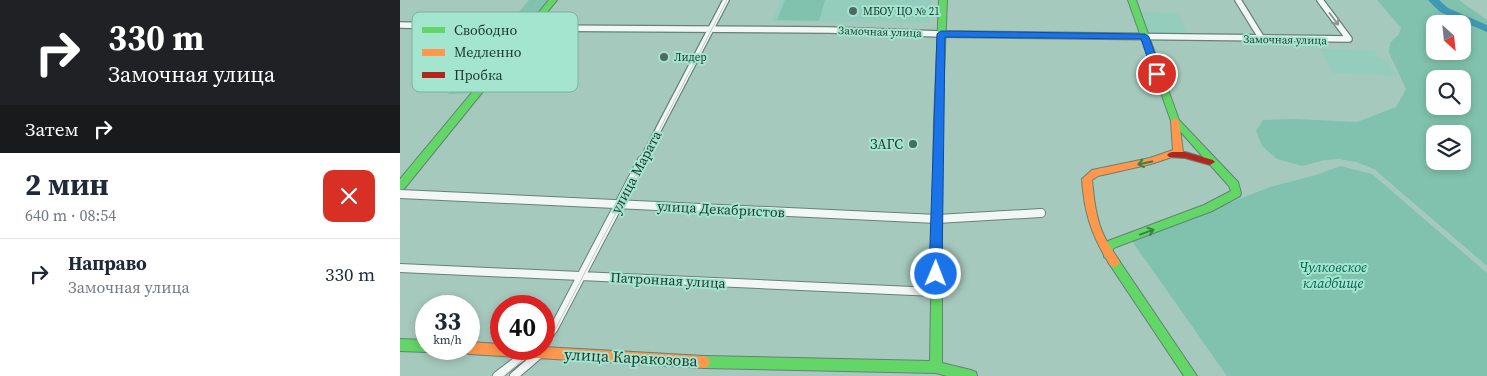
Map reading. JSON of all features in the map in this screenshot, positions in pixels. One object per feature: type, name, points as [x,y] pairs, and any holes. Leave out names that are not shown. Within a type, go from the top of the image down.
[{"type":"street","points":[[543,12],[553,0]]},
{"type":"street","name":"улица Марата","points":[[555,326],[726,0]]},
{"type":"street","points":[[936,367],[935,292],[941,34],[944,0]]},
{"type":"street","points":[[1132,0],[1175,121],[1179,148],[1178,152],[1172,155],[1090,175],[1088,186],[1093,220],[1100,242],[1191,376]]},
{"type":"street","points":[[1238,0],[1262,39]]},
{"type":"street","name":"Замочная улица","points":[[578,29],[829,30],[941,34],[1344,41],[1349,39],[1320,0]]},
{"type":"street","points":[[400,186],[477,92]]},
{"type":"street","points":[[1108,254],[1108,247],[1112,244],[1208,208],[1235,195],[1234,185],[1175,121]]},
{"type":"street","points":[[1172,155],[1185,155],[1211,162]]},
{"type":"street","name":"улица Декабристов","points":[[400,194],[937,219],[1041,213]]},
{"type":"street","name":"Патронная улица","points":[[400,268],[935,292]]},
{"type":"street","points":[[400,345],[415,346]]},
{"type":"street","name":"улица Каракозова","points":[[555,350],[741,364],[936,367],[971,376]]},
{"type":"street","name":"улица Марата","points":[[496,376],[521,360]]},
{"type":"street","name":"улица Марата","points":[[514,376],[528,360]]},
{"type":"shaded area","name":"МБОУ ЦО № 21","points":[[780,0],[931,0],[930,23],[772,21]]},
{"type":"shaded area","points":[[1143,12],[1179,13],[1188,36],[1150,34]]},
{"type":"shaded area","points":[[1319,49],[1374,51],[1379,58],[1385,59],[1397,76],[1333,73]]},
{"type":"green space","points":[[529,0],[548,0],[538,12],[519,12]]},
{"type":"green space","points":[[785,0],[825,0],[819,21],[777,20]]},
{"type":"green space","points":[[1377,0],[1459,0],[1487,20],[1487,266],[1374,169],[1356,162],[1339,159],[1325,160],[1302,166],[1277,159],[1262,146],[1256,131],[1263,120],[1297,119],[1357,122],[1396,107],[1406,89],[1389,53],[1390,43],[1399,34],[1401,28]]},
{"type":"green space","points":[[450,92],[472,92],[471,93],[448,94]]},
{"type":"green space","name":"Чулковское кладбище","points":[[1340,166],[1372,174],[1487,273],[1487,376],[1227,376],[1132,241],[1270,187],[1316,175]]},
{"type":"waterway","points":[[1433,0],[1444,10],[1487,29]]},
{"type":"tram line","points":[[555,329],[727,0]]},
{"type":"tram line","points":[[504,376],[522,360]]},
{"type":"traffic: fast","points":[[543,12],[553,0]]},
{"type":"traffic: fast","points":[[936,367],[938,121],[943,0]]},
{"type":"traffic: fast","points":[[1108,254],[1108,247],[1112,244],[1208,208],[1236,193],[1234,185],[1175,121],[1132,0]]},
{"type":"traffic: fast","points":[[400,186],[477,92]]},
{"type":"traffic: fast","points":[[1114,262],[1191,376]]},
{"type":"traffic: fast","points":[[400,345],[415,346]]},
{"type":"traffic: fast","points":[[704,362],[936,367],[971,376]]},
{"type":"traffic: slow","points":[[1114,262],[1107,252],[1094,223],[1089,203],[1087,179],[1095,173],[1151,161],[1178,152],[1175,121]]},
{"type":"traffic: slow","points":[[480,349],[704,362]]},
{"type":"traffic: jam","points":[[1172,155],[1185,155],[1210,162]]},
{"type":"place","name":"МБОУ ЦО № 21","points":[[853,11]]},
{"type":"place","name":"Лидер","points":[[664,57]]},
{"type":"place","name":"ЗАГС","points":[[913,144]]},
{"type":"route","points":[[936,274],[941,34],[1145,37],[1157,74]]}]
